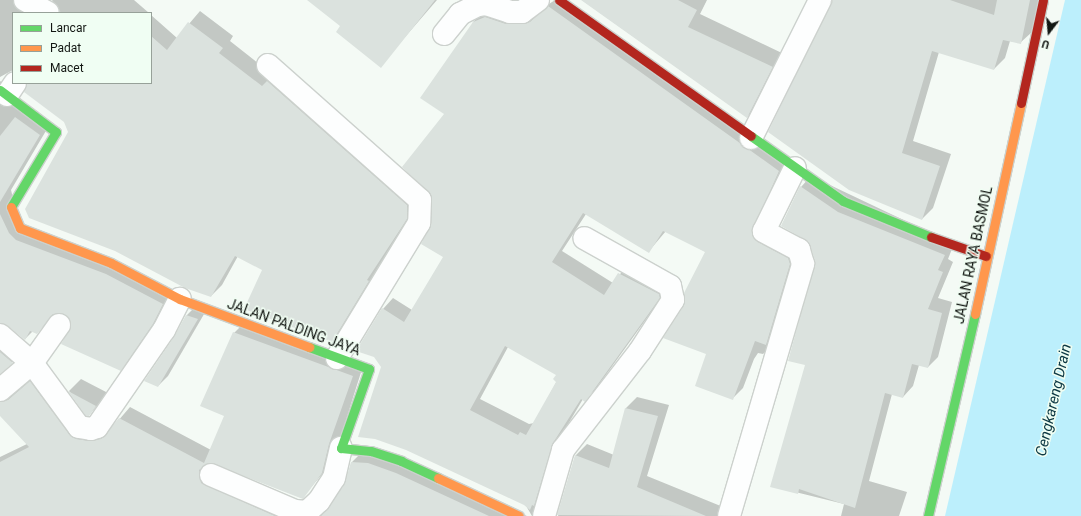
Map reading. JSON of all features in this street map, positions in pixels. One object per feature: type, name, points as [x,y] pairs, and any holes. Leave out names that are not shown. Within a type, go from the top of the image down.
[{"type":"street","points":[[25,0],[46,12]]},
{"type":"street","points":[[444,34],[460,14],[478,5],[486,4],[510,12],[522,12],[538,0]]},
{"type":"street","points":[[559,0],[751,138],[843,201],[904,228],[986,256]]},
{"type":"street","points":[[751,138],[820,0]]},
{"type":"street","name":"JALAN RAYA BASMOL","points":[[928,516],[956,400],[986,256],[1044,0]]},
{"type":"street","points":[[268,65],[420,200],[419,223],[337,358]]},
{"type":"street","name":"JALAN PALDING JAYA","points":[[8,89],[56,132],[10,208],[20,228],[111,263],[180,299],[369,369],[341,448]]},
{"type":"street","points":[[729,516],[803,264],[799,250],[764,231],[795,168]]},
{"type":"street","points":[[544,516],[563,450],[640,351],[673,300],[670,286],[584,238]]},
{"type":"street","points":[[0,335],[32,363],[79,427],[91,430],[96,427],[164,330],[180,299]]},
{"type":"street","points":[[0,390],[32,363],[59,325]]},
{"type":"street","points":[[211,475],[295,510],[307,512],[319,502],[334,478],[341,448],[371,451],[401,461],[519,516]]},
{"type":"water","name":"Cengkareng Drain","points":[[1065,0],[1081,0],[1081,516],[945,516]]},
{"type":"building","points":[[307,0],[435,0],[381,68],[336,32],[340,26]]},
{"type":"building","points":[[581,0],[678,0],[697,10],[688,27],[773,67],[747,118]]},
{"type":"building","points":[[832,0],[950,0],[994,15],[997,0],[1030,0],[1021,44],[1003,40],[994,70],[932,51],[902,153],[940,166],[922,220],[849,190],[768,132]]},
{"type":"building","points":[[548,6],[779,171],[752,232],[758,242],[788,258],[790,264],[766,345],[755,341],[733,400],[695,386],[706,354],[663,338],[683,307],[684,293],[705,252],[663,231],[649,253],[583,213],[552,262],[604,295],[618,273],[659,294],[660,298],[585,402],[581,399],[553,443],[534,506],[532,505],[530,510],[524,505],[406,450],[375,439],[358,437],[381,367],[374,357],[356,351],[382,308],[404,322],[443,257],[421,244],[431,224],[431,195],[402,167],[444,114],[420,98],[473,22],[485,17],[506,24],[522,24],[530,22]],"holes":[[[505,346],[556,375],[553,379],[556,382],[526,435],[520,432],[518,435],[470,410]]]},
{"type":"building","points":[[188,22],[223,48],[219,53],[262,86],[267,81],[407,205],[407,219],[367,280],[369,281],[332,342],[244,309],[262,270],[235,256],[211,297],[185,288],[115,251],[29,218],[25,209],[68,132],[64,122],[24,92],[27,84],[152,84],[152,37],[167,50]]},
{"type":"building","points":[[15,117],[40,135],[0,202],[0,136]]},
{"type":"building","points":[[800,186],[838,212],[945,255],[938,270],[943,272],[928,309],[942,313],[928,368],[912,364],[903,398],[885,393],[855,508],[799,489],[798,494],[770,487],[805,365],[788,361],[815,261],[809,242],[781,226]]},
{"type":"building","points":[[0,214],[9,233],[16,240],[106,274],[163,304],[153,324],[121,371],[61,344],[71,327],[66,315],[53,314],[37,334],[30,331],[25,340],[8,326],[0,323]]},
{"type":"building","points":[[186,315],[198,319],[158,387],[144,381],[174,337]]},
{"type":"building","points":[[233,332],[353,376],[329,444],[322,473],[303,499],[210,463],[199,470],[201,483],[275,516],[0,516],[0,462],[29,447],[0,416],[0,402],[8,400],[30,381],[69,434],[76,439],[89,441],[101,439],[119,418],[204,463],[224,416],[200,406]]},
{"type":"building","points":[[0,352],[13,363],[0,374]]},
{"type":"building","points":[[68,391],[96,406],[89,416],[86,416]]},
{"type":"building","points":[[625,408],[658,416],[637,487],[706,516],[557,515],[575,455],[609,468]]},
{"type":"building","points":[[351,462],[368,463],[396,473],[489,516],[321,516],[344,485]]},
{"type":"traffic: fast","points":[[0,90],[56,132],[11,207]]},
{"type":"traffic: fast","points":[[751,136],[843,201],[931,237]]},
{"type":"traffic: fast","points":[[928,516],[975,314]]},
{"type":"traffic: fast","points":[[309,347],[369,369],[341,448],[371,451],[401,461],[438,478]]},
{"type":"traffic: slow","points":[[975,314],[1021,103]]},
{"type":"traffic: slow","points":[[11,207],[20,228],[111,263],[180,299],[309,347]]},
{"type":"traffic: slow","points":[[438,478],[519,516]]},
{"type":"traffic: jam","points":[[559,0],[751,136]]},
{"type":"traffic: jam","points":[[1021,103],[1043,0]]},
{"type":"traffic: jam","points":[[931,237],[986,256]]}]
